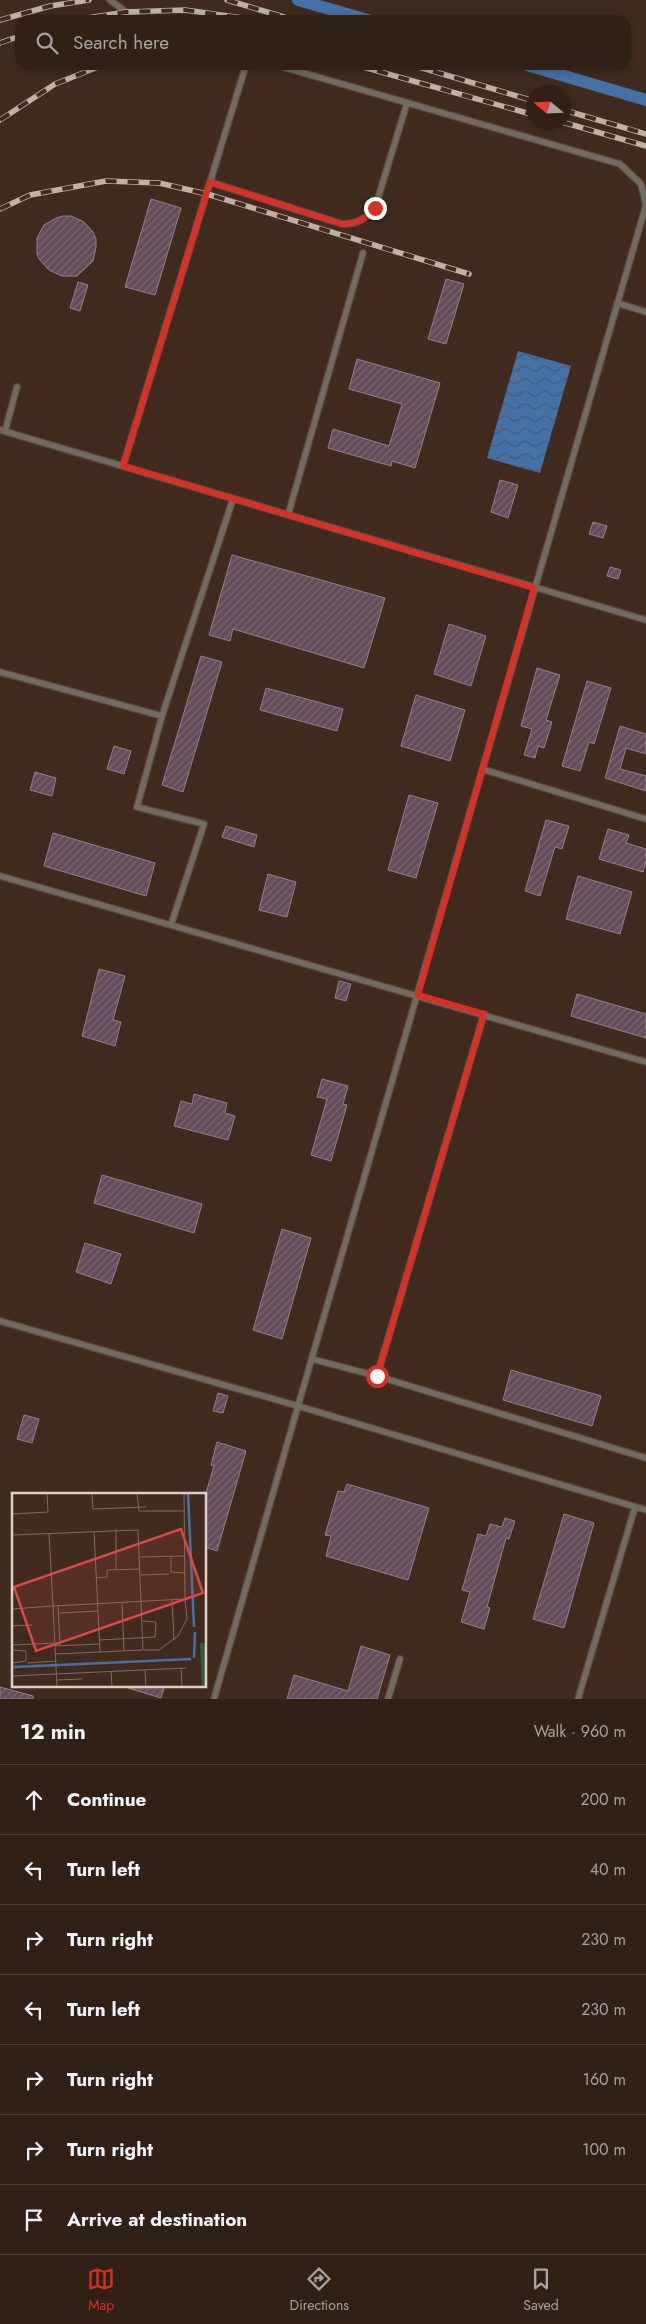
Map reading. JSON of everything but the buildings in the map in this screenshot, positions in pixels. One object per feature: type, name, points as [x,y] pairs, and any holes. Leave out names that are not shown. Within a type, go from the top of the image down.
[{"type":"lane","points":[[110,0],[126,12],[134,15]]},
{"type":"lane","points":[[123,466],[244,70]]},
{"type":"lane","points":[[214,1699],[646,206],[644,182],[620,164],[293,70]]},
{"type":"lane","points":[[210,182],[342,224],[354,224],[365,219],[375,208],[407,103]]},
{"type":"lane","points":[[288,515],[363,253]]},
{"type":"lane","points":[[617,303],[646,312]]},
{"type":"lane","points":[[16,387],[2,430],[646,620]]},
{"type":"lane","points":[[171,925],[204,824],[137,807],[162,716],[233,499]]},
{"type":"lane","points":[[0,672],[162,716]]},
{"type":"lane","points":[[482,770],[646,819]]},
{"type":"lane","points":[[0,876],[646,1062]]},
{"type":"lane","points":[[377,1376],[484,1014]]},
{"type":"lane","points":[[0,1321],[298,1406],[646,1510]]},
{"type":"lane","points":[[312,1359],[377,1376],[646,1458]]},
{"type":"lane","points":[[578,1699],[635,1507]]},
{"type":"lane","points":[[388,1699],[400,1659]]},
{"type":"water","points":[[518,351],[571,366],[540,473],[487,458]]},
{"type":"waterway","points":[[298,0],[350,15]]},
{"type":"waterway","points":[[544,70],[646,100]]},
{"type":"railway","points":[[18,15],[50,6],[89,0]]},
{"type":"railway","points":[[227,0],[277,15]]},
{"type":"railway","points":[[106,15],[126,12],[185,10],[221,15]]},
{"type":"railway","points":[[0,20],[15,16]]},
{"type":"railway","points":[[0,43],[15,38]]},
{"type":"railway","points":[[0,120],[55,84],[90,70]]},
{"type":"railway","points":[[374,70],[526,113]]},
{"type":"railway","points":[[429,70],[526,99]]},
{"type":"railway","points":[[571,112],[646,134]]},
{"type":"railway","points":[[571,125],[646,146]]},
{"type":"railway","points":[[0,209],[30,195],[106,181],[159,183],[207,194],[469,274]]},
{"type":"route","points":[[375,208],[365,219],[354,224],[342,224],[210,182],[123,466],[534,588],[418,995],[484,1014],[377,1376]]}]
